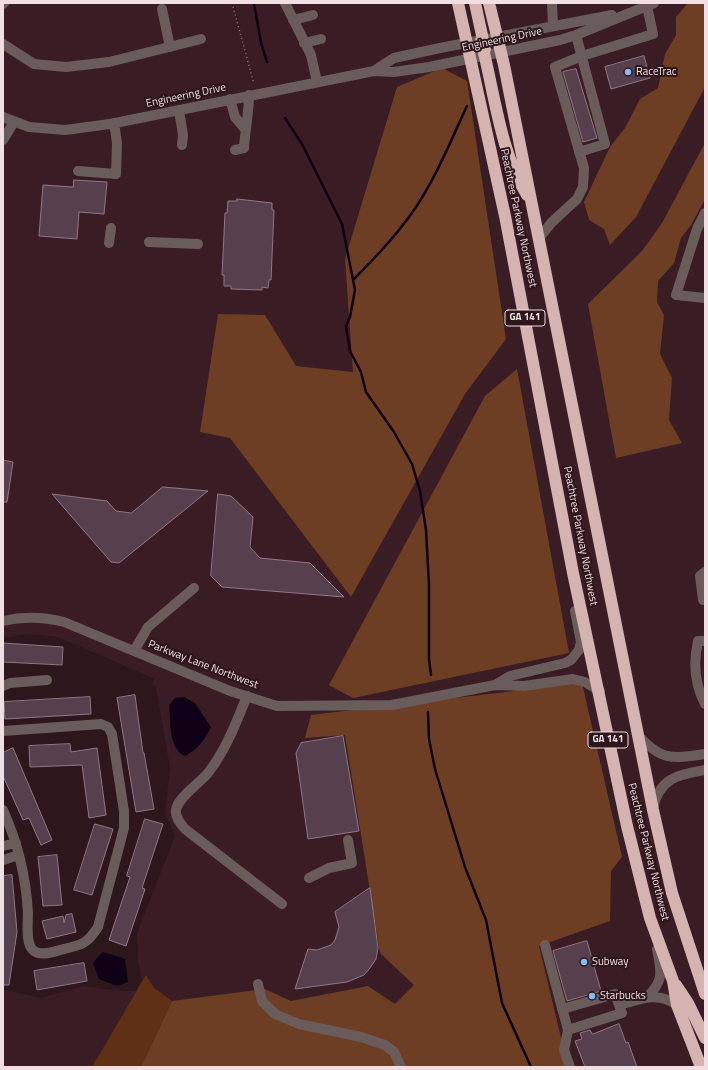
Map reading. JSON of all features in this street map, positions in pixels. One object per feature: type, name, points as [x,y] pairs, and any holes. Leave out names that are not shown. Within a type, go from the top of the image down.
[{"type":"highway","name":"Peachtree Parkway Northwest","points":[[458,3],[505,216],[573,574],[600,691],[609,746],[650,918],[673,981],[677,1005],[701,1067]]},
{"type":"highway","points":[[475,3],[502,131],[518,182],[530,199]]},
{"type":"highway","name":"Peachtree Parkway Northwest","points":[[489,3],[496,38],[501,53],[539,238],[653,810],[672,893],[705,994]]},
{"type":"highway","points":[[673,981],[688,1003],[705,1038]]},
{"type":"street","points":[[285,3],[311,55],[316,82]]},
{"type":"street","points":[[552,3],[553,26]]},
{"type":"street","points":[[539,238],[552,222],[576,199],[583,187],[584,168],[555,67],[582,56],[653,34],[651,4]]},
{"type":"street","name":"Engineering Drive","points":[[374,71],[394,58],[482,41],[651,4]]},
{"type":"street","name":"Engineering Drive","points":[[3,117],[29,127],[65,130],[114,123],[374,71],[394,72],[501,53],[576,35],[629,8]]},
{"type":"street","points":[[162,9],[170,47]]},
{"type":"street","points":[[293,20],[313,15]]},
{"type":"street","points":[[576,35],[605,144],[579,152]]},
{"type":"street","points":[[3,44],[34,64],[66,67],[109,62],[201,39]]},
{"type":"street","points":[[304,43],[321,39]]},
{"type":"street","points":[[235,150],[244,148],[245,129],[249,113],[248,95]]},
{"type":"street","points":[[230,99],[235,117],[245,129]]},
{"type":"street","points":[[179,110],[183,135],[182,145]]},
{"type":"street","points":[[3,140],[14,122]]},
{"type":"street","points":[[78,171],[116,174],[117,143],[114,123]]},
{"type":"street","points":[[705,213],[697,229],[676,295],[705,298]]},
{"type":"street","points":[[109,243],[111,228]]},
{"type":"street","points":[[149,242],[198,244]]},
{"type":"street","name":"Parkway Lane Northwest","points":[[495,685],[510,676],[565,663],[576,655],[581,642],[574,605],[573,574]]},
{"type":"street","points":[[702,574],[703,600],[705,599]]},
{"type":"street","points":[[134,651],[148,627],[194,588]]},
{"type":"street","name":"Parkway Lane Northwest","points":[[3,621],[25,617],[51,619],[64,622],[247,696],[277,706],[392,705],[495,685],[510,687],[524,686],[574,679],[585,682],[600,691]]},
{"type":"street","points":[[705,641],[698,641],[694,659],[699,692],[705,704]]},
{"type":"street","points":[[3,686],[10,683],[48,680]]},
{"type":"street","points":[[247,696],[225,747],[207,774],[180,803],[176,810],[177,818],[185,829],[282,904]]},
{"type":"street","points":[[3,730],[102,724],[108,727],[112,734],[124,811],[124,828],[98,927],[89,940],[83,945],[48,953],[39,954],[33,951],[29,943],[27,893],[19,855],[3,810]]},
{"type":"street","points":[[637,733],[648,746],[664,755],[680,757],[705,754]]},
{"type":"street","points":[[653,810],[659,791],[672,778],[705,770]]},
{"type":"street","points":[[309,878],[329,868],[352,863],[348,840]]},
{"type":"street","points":[[3,846],[16,843]]},
{"type":"street","points":[[3,860],[19,855]]},
{"type":"street","points":[[568,1030],[647,997],[657,986],[662,972],[650,918]]},
{"type":"street","points":[[545,945],[568,1030],[564,1050],[570,1067]]},
{"type":"street","points":[[258,984],[262,1001],[275,1014],[299,1024],[361,1037],[385,1045],[394,1052],[401,1067]]},
{"type":"street","points":[[562,1009],[615,994],[620,1009]]},
{"type":"street","points":[[647,997],[662,997],[677,1005]]},
{"type":"path","points":[[232,3],[254,84]]},
{"type":"shaded area","points":[[3,3],[705,3],[705,1067],[3,1067],[3,989],[41,998],[83,986],[119,991],[135,991],[142,979],[138,962],[137,933],[175,836],[165,813],[170,768],[156,687],[152,684],[155,679],[58,637],[29,634],[3,638]]},
{"type":"shaded area","points":[[688,3],[705,3],[705,87],[636,217],[610,245],[604,229],[589,220],[584,202],[610,147],[625,128],[640,99],[658,88],[665,54],[676,35],[676,17]]},
{"type":"shaded area","points":[[442,68],[467,81],[506,339],[465,394],[351,597],[230,438],[200,432],[218,314],[265,315],[296,366],[353,372],[345,259],[397,87]]},
{"type":"shaded area","points":[[705,143],[705,199],[691,225],[681,238],[674,263],[658,281],[657,302],[664,315],[660,354],[672,378],[669,420],[682,443],[616,458],[588,304],[642,251],[662,223]]},
{"type":"shaded area","points":[[517,369],[569,653],[353,698],[329,685],[485,396]]},
{"type":"shaded area","points":[[582,683],[622,857],[611,871],[610,921],[539,946],[568,1067],[141,1067],[172,1001],[265,989],[291,1001],[368,986],[395,1004],[414,985],[380,953],[345,735],[305,738],[311,715]]},
{"type":"shaded area","points":[[184,697],[195,703],[211,727],[200,744],[185,756],[176,747],[173,741],[170,726],[169,705],[175,698]]},
{"type":"shaded area","points":[[103,952],[125,959],[128,982],[117,986],[99,979],[93,963]]},
{"type":"shaded area","points":[[146,975],[154,988],[172,1001],[141,1067],[92,1067]]},
{"type":"building","name":"RaceTrac","points":[[644,56],[650,78],[611,89],[605,67]]},
{"type":"building","points":[[576,69],[597,138],[583,142],[563,72]]},
{"type":"building","points":[[74,180],[107,182],[104,214],[79,212],[77,239],[39,236],[43,185],[73,187]]},
{"type":"building","points":[[237,199],[272,203],[272,210],[274,210],[271,280],[269,280],[268,288],[262,287],[262,290],[231,289],[231,286],[224,286],[224,275],[222,275],[225,213],[227,213],[228,201],[237,201]]},
{"type":"building","points":[[3,460],[13,462],[7,502],[3,502]]},
{"type":"building","points":[[163,487],[208,491],[119,563],[111,562],[52,494],[107,501],[116,511],[131,513]]},
{"type":"building","points":[[218,494],[231,496],[253,517],[250,547],[260,558],[310,563],[344,597],[222,587],[211,576]]},
{"type":"building","points":[[3,643],[63,647],[62,665],[3,662]]},
{"type":"building","points":[[135,695],[143,753],[154,809],[136,812],[117,698]]},
{"type":"building","points":[[90,697],[91,714],[5,719],[4,702]]},
{"type":"building","points":[[343,736],[359,831],[308,839],[296,753],[301,743]]},
{"type":"building","points":[[70,744],[71,752],[97,748],[106,815],[89,818],[82,765],[30,767],[29,746]]},
{"type":"building","points":[[13,748],[52,840],[41,845],[29,818],[23,820],[3,776],[3,753]]},
{"type":"building","points":[[145,819],[163,824],[142,888],[145,889],[126,946],[109,940],[130,877],[127,876]]},
{"type":"building","points":[[95,824],[113,829],[92,895],[74,890]]},
{"type":"building","points":[[57,855],[62,905],[43,906],[38,857]]},
{"type":"building","points":[[12,875],[17,932],[9,985],[3,985],[3,876]]},
{"type":"building","points":[[370,888],[378,948],[376,959],[370,968],[364,975],[347,982],[295,989],[308,949],[317,950],[331,945],[335,940],[339,927],[335,912]]},
{"type":"building","points":[[72,914],[76,932],[47,939],[42,921],[63,916],[64,923],[66,915]]},
{"type":"building","points":[[587,941],[601,991],[567,1001],[553,951]]},
{"type":"building","points":[[84,963],[87,981],[37,990],[34,971]]},
{"type":"building","points":[[619,1024],[626,1043],[628,1042],[637,1067],[585,1067],[575,1041],[582,1039],[580,1033],[590,1030],[592,1034]]},
{"type":"waterway","points":[[254,3],[261,43],[267,62]]},
{"type":"waterway","points":[[354,279],[386,246],[422,198],[467,106]]},
{"type":"waterway","points":[[285,118],[302,144],[342,224],[355,290],[350,317],[346,326],[350,351],[361,372],[366,392],[394,432],[412,464],[420,491],[426,530],[429,585],[429,659],[431,675]]},
{"type":"waterway","points":[[428,712],[429,739],[435,769],[465,867],[486,920],[502,1003],[531,1067]]},
{"type":"place","name":"RaceTrac","points":[[628,72]]},
{"type":"place","name":"Subway","points":[[584,962]]},
{"type":"place","name":"Starbucks","points":[[592,996]]}]
